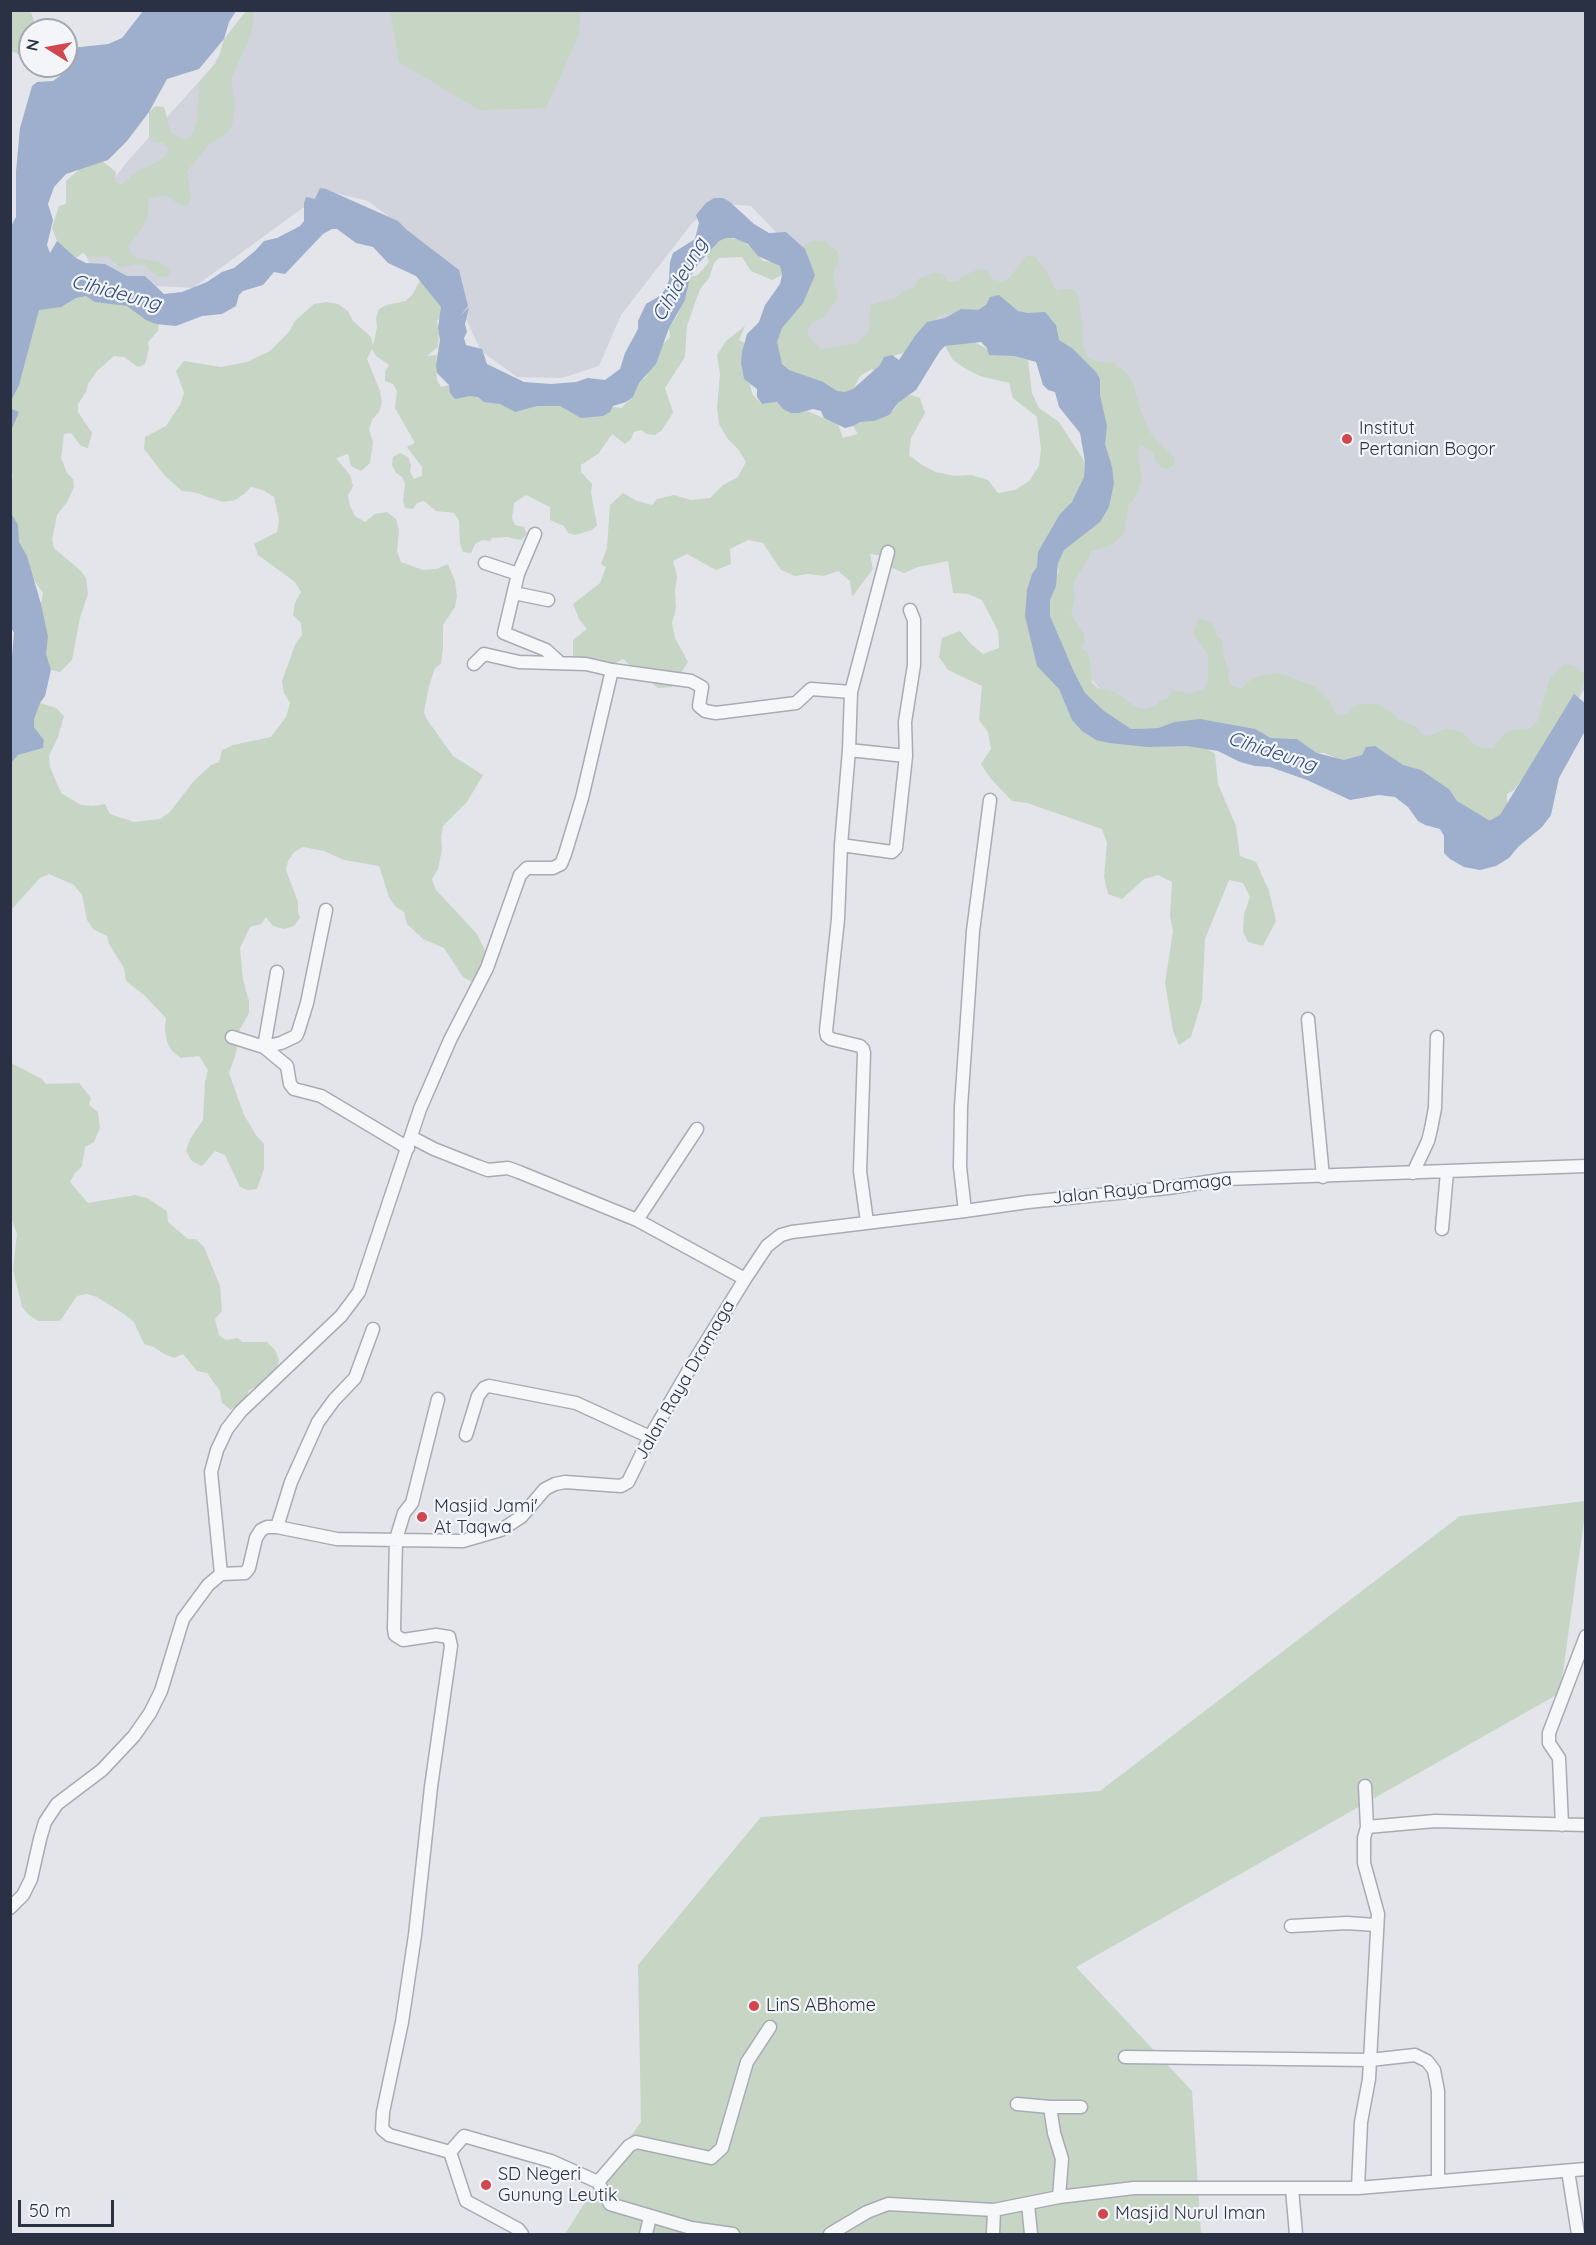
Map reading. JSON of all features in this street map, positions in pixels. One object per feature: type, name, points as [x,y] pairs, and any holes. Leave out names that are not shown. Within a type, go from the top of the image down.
[{"type":"street","points":[[535,534],[518,574],[504,633],[546,650],[559,662]]},
{"type":"street","points":[[867,1222],[860,1171],[864,1053],[860,1046],[831,1039],[827,1036],[826,1030],[838,919],[851,692],[888,552]]},
{"type":"street","points":[[484,563],[518,574]]},
{"type":"street","points":[[514,593],[548,600]]},
{"type":"street","points":[[841,845],[892,852],[896,848],[906,756],[905,722],[914,665],[914,620],[910,610]]},
{"type":"street","points":[[474,664],[484,654],[519,662],[586,664],[691,681],[702,687],[699,706],[716,713],[796,703],[811,689],[851,692]]},
{"type":"street","points":[[221,1574],[211,1472],[217,1450],[227,1430],[242,1411],[341,1316],[359,1292],[420,1109],[438,1066],[487,969],[520,874],[527,868],[553,868],[561,864],[582,798],[612,670]]},
{"type":"street","points":[[849,750],[906,756]]},
{"type":"street","points":[[965,1211],[960,1167],[961,1107],[973,931],[990,800]]},
{"type":"street","points":[[264,1047],[281,1043],[296,1036],[298,1032],[307,1003],[326,910]]},
{"type":"street","points":[[264,1047],[277,972]]},
{"type":"street","points":[[1308,1019],[1323,1177]]},
{"type":"street","points":[[232,1037],[264,1047],[287,1066],[290,1084],[294,1089],[321,1096],[409,1142],[488,1170],[508,1168],[638,1220],[745,1279]]},
{"type":"street","points":[[1413,1173],[1428,1141],[1435,1108],[1437,1037]]},
{"type":"street","points":[[638,1220],[697,1129]]},
{"type":"street","name":"Jalan Raya Dramaga","points":[[277,1527],[337,1539],[463,1541],[501,1530],[521,1517],[545,1489],[555,1484],[566,1482],[621,1486],[628,1482],[651,1437],[745,1279],[767,1246],[781,1235],[867,1222],[1168,1188],[1226,1179],[1586,1167]]},
{"type":"street","points":[[1442,1229],[1447,1172]]},
{"type":"street","points":[[10,1908],[24,1895],[31,1879],[45,1822],[57,1804],[119,1754],[145,1720],[161,1691],[183,1619],[208,1585],[221,1574],[245,1573],[249,1569],[256,1538],[261,1530],[267,1527],[277,1527],[291,1482],[314,1430],[334,1400],[355,1378],[373,1329]]},
{"type":"street","points":[[466,1435],[478,1396],[484,1388],[489,1386],[576,1403],[651,1437]]},
{"type":"street","points":[[438,1399],[413,1501],[404,1513],[396,1539],[395,1635],[403,1640],[444,1635],[449,1636],[452,1646],[431,1787],[416,1935],[402,2022],[383,2112],[382,2129],[389,2135],[450,2152]]},
{"type":"street","points":[[1562,1825],[1559,1758],[1549,1743],[1549,1732],[1586,1636]]},
{"type":"street","points":[[1358,2188],[1361,2122],[1370,2060],[1378,1914],[1364,1863],[1364,1838],[1367,1827],[1365,1786]]},
{"type":"street","points":[[1367,1827],[1435,1821],[1586,1826]]},
{"type":"street","points":[[1291,1926],[1347,1923],[1376,1925]]},
{"type":"street","points":[[598,2182],[629,2146],[636,2142],[711,2158],[722,2148],[747,2062],[770,2027]]},
{"type":"street","points":[[1125,2057],[1370,2060],[1415,2055],[1427,2061],[1434,2070],[1438,2091],[1438,2181]]},
{"type":"street","points":[[1017,2104],[1081,2107]]},
{"type":"street","points":[[1050,2107],[1054,2133],[1062,2159],[1059,2198]]},
{"type":"street","points":[[450,2152],[464,2136],[550,2161],[598,2182],[610,2204],[691,2228],[732,2235]]},
{"type":"street","points":[[450,2152],[466,2201],[518,2229],[522,2235]]},
{"type":"street","points":[[831,2235],[867,2212],[888,2204],[994,2210],[1134,2188],[1358,2188],[1586,2169]]},
{"type":"street","points":[[1568,2171],[1578,2235]]},
{"type":"street","points":[[1292,2189],[1296,2235]]},
{"type":"street","points":[[1028,2204],[1031,2235]]},
{"type":"street","points":[[993,2235],[994,2210]]},
{"type":"street","points":[[646,2235],[650,2217]]},
{"type":"shaded area","name":"Institut Pertanian Bogor","points":[[246,11],[1585,11],[1585,688],[1546,759],[1123,713],[1073,660],[1060,593],[1071,557],[1120,529],[1064,316],[907,331],[877,366],[846,382],[786,356],[818,276],[751,206],[723,204],[693,222],[621,315],[599,366],[562,378],[517,377],[481,351],[434,251],[368,201],[326,191],[193,288],[139,285],[89,263],[77,229],[126,163],[212,67]]},
{"type":"green space","points":[[10,11],[30,11],[33,18],[18,18],[18,54],[11,51]]},
{"type":"green space","points":[[246,11],[253,12],[254,21],[250,37],[231,79],[235,104],[230,130],[209,145],[187,171],[191,196],[188,205],[180,205],[166,195],[149,199],[145,224],[129,245],[131,253],[137,258],[159,262],[172,271],[166,277],[157,276],[144,265],[136,264],[120,268],[107,256],[90,258],[83,253],[76,258],[61,251],[52,228],[59,206],[66,204],[66,181],[82,167],[84,159],[96,156],[116,172],[115,181],[121,185],[137,171],[166,156],[169,149],[163,143],[154,142],[149,136],[149,112],[156,106],[164,107],[171,133],[185,140],[191,136],[197,122],[199,83],[218,61],[224,39]]},
{"type":"green space","points":[[390,11],[580,11],[579,35],[546,108],[479,110],[399,62]]},
{"type":"green space","points":[[711,235],[741,240],[763,261],[773,262],[780,266],[782,275],[772,280],[751,271],[742,257],[719,258],[714,263],[709,278],[700,289],[687,326],[685,357],[665,388],[673,412],[670,418],[661,431],[655,435],[641,430],[634,432],[625,444],[612,434],[599,453],[581,465],[581,472],[592,484],[591,493],[597,525],[592,530],[575,535],[568,533],[564,526],[550,520],[550,507],[526,495],[514,503],[512,518],[515,525],[524,527],[527,534],[521,540],[507,537],[492,538],[490,541],[482,540],[475,544],[471,553],[463,552],[460,544],[459,521],[454,513],[436,511],[424,501],[417,503],[413,509],[405,508],[403,501],[405,484],[392,465],[393,457],[400,453],[408,457],[411,465],[410,472],[414,479],[422,476],[422,467],[407,447],[415,443],[395,408],[397,391],[393,384],[385,381],[385,372],[389,365],[376,356],[372,349],[367,359],[382,402],[369,430],[373,442],[370,463],[361,471],[351,466],[348,454],[336,458],[350,475],[353,486],[348,495],[355,516],[365,522],[375,514],[387,512],[396,519],[399,530],[397,551],[401,562],[423,570],[436,569],[448,564],[455,581],[457,596],[455,607],[443,625],[441,664],[435,668],[424,712],[453,756],[483,775],[467,802],[443,826],[438,869],[432,879],[436,890],[477,934],[487,955],[473,982],[463,977],[444,948],[423,939],[407,924],[404,912],[395,906],[389,897],[379,866],[344,860],[324,851],[303,847],[294,852],[288,861],[286,870],[298,902],[300,918],[294,926],[284,929],[273,926],[266,917],[261,924],[250,927],[240,948],[249,1013],[239,1031],[236,1053],[229,1073],[244,1115],[264,1144],[264,1169],[257,1189],[247,1190],[240,1187],[225,1155],[215,1151],[202,1166],[192,1161],[186,1151],[190,1139],[203,1120],[208,1070],[199,1056],[181,1058],[172,1051],[167,1042],[166,1018],[144,995],[126,981],[124,968],[109,944],[107,936],[93,929],[87,920],[82,895],[74,885],[49,874],[40,878],[11,910],[11,757],[43,748],[44,740],[34,727],[34,719],[29,709],[40,703],[56,708],[64,716],[49,756],[50,767],[61,793],[81,805],[105,804],[110,814],[134,822],[160,819],[170,812],[193,782],[211,765],[219,762],[222,750],[233,745],[271,737],[286,717],[290,703],[284,693],[282,681],[295,645],[302,635],[301,623],[293,615],[295,603],[301,592],[295,582],[258,555],[254,544],[277,532],[279,520],[274,497],[263,490],[251,487],[235,500],[223,502],[193,492],[182,491],[165,476],[144,449],[145,437],[166,426],[180,405],[184,393],[176,371],[184,361],[221,367],[247,362],[270,351],[289,332],[295,321],[314,304],[327,302],[338,304],[348,311],[353,321],[371,337],[373,346],[379,309],[405,301],[412,295],[421,279],[441,307],[441,316],[437,321],[438,347],[427,356],[437,355],[437,380],[441,387],[449,385],[621,408],[633,397],[638,383],[646,377],[658,349],[670,337],[669,328],[678,314],[690,277],[698,275],[709,262],[706,254]]},
{"type":"green space","points":[[816,240],[824,241],[838,251],[839,259],[833,274],[838,298],[824,317],[811,324],[807,330],[810,338],[821,349],[857,343],[869,331],[870,305],[896,298],[902,292],[915,287],[918,279],[934,273],[942,274],[948,281],[957,282],[963,276],[979,269],[988,271],[991,279],[1002,282],[1010,277],[1027,255],[1035,257],[1046,270],[1056,291],[1073,289],[1078,296],[1083,327],[1082,344],[1088,358],[1113,363],[1126,372],[1134,386],[1141,412],[1151,434],[1174,457],[1175,465],[1168,469],[1161,467],[1155,461],[1153,453],[1140,444],[1138,459],[1142,479],[1137,494],[1129,503],[1122,536],[1110,546],[1091,551],[1073,583],[1075,599],[1071,615],[1084,634],[1085,642],[1080,648],[1087,652],[1092,683],[1098,688],[1115,692],[1136,707],[1145,709],[1156,706],[1161,700],[1167,699],[1171,691],[1188,694],[1204,689],[1208,682],[1208,654],[1193,634],[1198,618],[1209,621],[1215,627],[1216,635],[1222,640],[1229,672],[1228,679],[1232,686],[1241,689],[1253,678],[1276,673],[1285,675],[1316,687],[1328,699],[1336,714],[1345,715],[1353,707],[1361,704],[1379,704],[1400,720],[1417,727],[1421,734],[1429,736],[1446,729],[1455,730],[1463,733],[1475,745],[1493,748],[1504,734],[1512,730],[1530,728],[1537,722],[1550,678],[1564,664],[1573,665],[1585,675],[1576,705],[1514,790],[1507,794],[1507,815],[1485,823],[1474,821],[1468,817],[1450,790],[1364,765],[1341,764],[1336,758],[1325,753],[1317,753],[1297,739],[1271,738],[1264,734],[1174,722],[1158,728],[1131,729],[1126,732],[1077,688],[1044,609],[1059,571],[1056,555],[1061,548],[1088,531],[1109,507],[1056,333],[1056,325],[1045,312],[1025,316],[1005,301],[978,310],[970,310],[960,315],[940,314],[904,353],[888,357],[882,370],[872,369],[860,376],[849,398],[793,377],[782,364],[771,340],[801,249],[807,243]]},
{"type":"green space","points":[[74,292],[123,303],[159,323],[158,331],[148,342],[149,349],[145,364],[138,367],[124,357],[114,356],[97,371],[88,384],[78,404],[78,412],[92,433],[88,448],[81,446],[71,433],[64,434],[61,458],[67,473],[73,479],[74,487],[67,502],[57,515],[52,539],[54,548],[86,578],[88,594],[80,618],[72,660],[60,672],[51,670],[45,665],[41,604],[43,593],[34,580],[26,576],[11,530],[10,484],[13,475],[10,470],[11,401],[31,320],[43,305]]},
{"type":"green space","points":[[745,326],[739,340],[745,343],[741,363],[744,379],[750,384],[752,394],[762,404],[777,402],[783,409],[799,413],[807,411],[838,424],[843,438],[858,434],[853,426],[859,422],[874,421],[894,410],[904,398],[911,395],[920,398],[925,413],[911,438],[909,455],[936,472],[954,476],[971,475],[988,480],[998,493],[1015,490],[1029,481],[1039,466],[1041,449],[1037,417],[1013,398],[1009,383],[980,376],[966,369],[953,360],[945,346],[974,342],[999,355],[1028,360],[1032,393],[1039,408],[1059,422],[1085,462],[1084,492],[1041,553],[1059,689],[1082,731],[1202,745],[1215,754],[1218,784],[1236,826],[1240,856],[1256,862],[1269,891],[1276,921],[1263,946],[1248,942],[1243,931],[1244,914],[1250,897],[1243,883],[1229,880],[1205,939],[1202,1001],[1191,1037],[1179,1045],[1173,1031],[1165,983],[1173,931],[1170,916],[1172,882],[1158,875],[1144,879],[1122,899],[1108,894],[1104,877],[1107,843],[1102,829],[1027,803],[1012,801],[991,779],[981,764],[991,749],[988,732],[979,720],[982,686],[948,670],[939,657],[942,638],[960,631],[983,654],[999,648],[998,631],[982,600],[968,594],[953,593],[948,561],[918,567],[904,573],[890,567],[884,556],[870,554],[873,569],[852,597],[850,581],[838,571],[824,576],[808,574],[795,576],[781,570],[763,543],[748,540],[730,549],[731,564],[716,570],[687,554],[673,561],[677,576],[676,608],[672,623],[675,638],[688,662],[672,687],[658,688],[623,659],[599,673],[585,667],[573,657],[573,640],[587,629],[579,619],[573,604],[600,583],[606,567],[601,564],[607,548],[610,505],[623,493],[637,501],[652,505],[657,499],[674,495],[691,500],[710,498],[723,485],[738,477],[746,462],[719,424],[717,408],[720,374],[717,355],[726,341]]},
{"type":"green space","points":[[11,1063],[42,1079],[46,1084],[79,1083],[91,1098],[89,1105],[98,1112],[100,1128],[94,1142],[85,1147],[82,1166],[70,1182],[88,1203],[135,1195],[147,1198],[167,1211],[168,1222],[188,1239],[196,1239],[204,1247],[220,1286],[222,1311],[215,1319],[219,1335],[226,1340],[238,1338],[242,1342],[267,1342],[275,1350],[279,1360],[276,1371],[249,1390],[241,1410],[233,1408],[231,1410],[222,1403],[220,1391],[207,1373],[197,1371],[183,1354],[174,1358],[144,1344],[134,1322],[97,1297],[87,1294],[77,1296],[60,1321],[38,1321],[22,1307],[13,1270],[17,1234],[11,1217]]},
{"type":"green space","points":[[1585,1501],[1560,1693],[1076,1967],[1192,2091],[1201,2234],[565,2234],[598,2182],[641,2122],[638,1965],[761,1817],[1100,1791],[1460,1516]]},
{"type":"water","points":[[143,11],[236,11],[229,22],[224,39],[199,69],[167,79],[149,112],[127,141],[108,160],[66,174],[54,187],[48,204],[53,220],[47,245],[50,253],[57,241],[76,258],[86,263],[105,264],[127,276],[145,276],[164,294],[182,292],[234,268],[264,241],[277,238],[300,226],[304,221],[306,197],[315,199],[320,188],[326,189],[398,221],[459,270],[468,306],[460,316],[469,307],[465,324],[466,345],[482,349],[487,364],[524,382],[551,384],[576,382],[588,378],[605,380],[620,369],[625,353],[638,329],[638,321],[646,304],[661,295],[666,288],[673,253],[695,239],[699,223],[696,215],[706,203],[714,198],[723,198],[754,224],[769,233],[786,232],[805,249],[815,275],[803,303],[782,328],[777,342],[782,364],[789,370],[823,382],[837,391],[845,392],[853,389],[880,365],[884,357],[892,355],[899,360],[927,322],[945,318],[961,309],[978,310],[986,305],[990,297],[999,295],[1018,311],[1045,312],[1056,325],[1059,340],[1073,349],[1096,372],[1100,379],[1100,395],[1107,426],[1105,444],[1114,483],[1109,507],[1100,522],[1064,550],[1058,563],[1056,586],[1050,600],[1050,616],[1085,693],[1104,711],[1131,729],[1158,728],[1174,722],[1200,719],[1255,729],[1271,738],[1297,739],[1317,753],[1344,760],[1362,755],[1366,747],[1375,746],[1403,765],[1421,770],[1450,790],[1459,804],[1461,819],[1466,826],[1485,823],[1500,815],[1574,694],[1585,703],[1585,731],[1559,778],[1551,815],[1542,827],[1518,847],[1509,858],[1496,866],[1480,870],[1464,867],[1450,859],[1444,853],[1444,836],[1440,829],[1418,821],[1408,807],[1395,797],[1379,795],[1350,800],[1307,780],[1270,767],[1240,762],[1218,751],[1187,746],[1148,747],[1096,740],[1082,731],[1072,720],[1059,689],[1037,666],[1025,616],[1027,590],[1037,567],[1038,552],[1060,514],[1072,502],[1084,477],[1085,462],[1080,433],[1059,407],[1055,392],[1043,385],[1036,362],[1014,356],[989,355],[987,348],[981,342],[945,346],[916,390],[898,403],[889,415],[845,428],[824,418],[821,411],[813,409],[791,413],[777,402],[762,404],[757,397],[757,389],[744,379],[741,363],[742,352],[747,334],[759,322],[765,305],[780,284],[782,275],[780,266],[758,256],[748,244],[734,238],[719,241],[698,264],[690,277],[685,300],[669,328],[656,364],[639,383],[633,397],[613,406],[610,412],[603,416],[581,418],[560,406],[537,406],[515,412],[500,404],[484,402],[478,397],[455,399],[450,393],[449,385],[437,373],[441,307],[416,276],[388,263],[373,247],[356,243],[337,229],[323,234],[285,274],[274,272],[263,285],[243,291],[239,295],[236,306],[222,314],[202,316],[176,326],[156,324],[146,320],[127,306],[95,302],[86,296],[76,298],[61,307],[39,310],[19,385],[11,401],[11,226],[16,217],[16,171],[20,128],[32,86],[37,82],[53,81],[57,78],[78,78],[78,47],[108,44],[122,38]]},
{"type":"water","points":[[11,401],[12,409],[19,412],[11,431]]},
{"type":"water","points":[[11,513],[18,525],[19,542],[27,556],[41,604],[48,637],[46,654],[51,670],[45,696],[34,719],[34,727],[44,740],[43,748],[18,755],[11,763],[10,680],[14,633],[10,626]]},
{"type":"waterway","name":"Cihideung","points":[[1434,803],[1444,806],[1500,840]]},
{"type":"place","name":"Institut Pertanian Bogor","points":[[1347,439]]},
{"type":"place","name":"Masjid Jami' At Taqwa","points":[[422,1517]]},
{"type":"place","name":"LinS ABhome","points":[[754,2006]]},
{"type":"place","name":"SD Negeri Gunung Leutik","points":[[486,2185]]},
{"type":"place","name":"Masjid Nurul Iman","points":[[1103,2214]]}]
